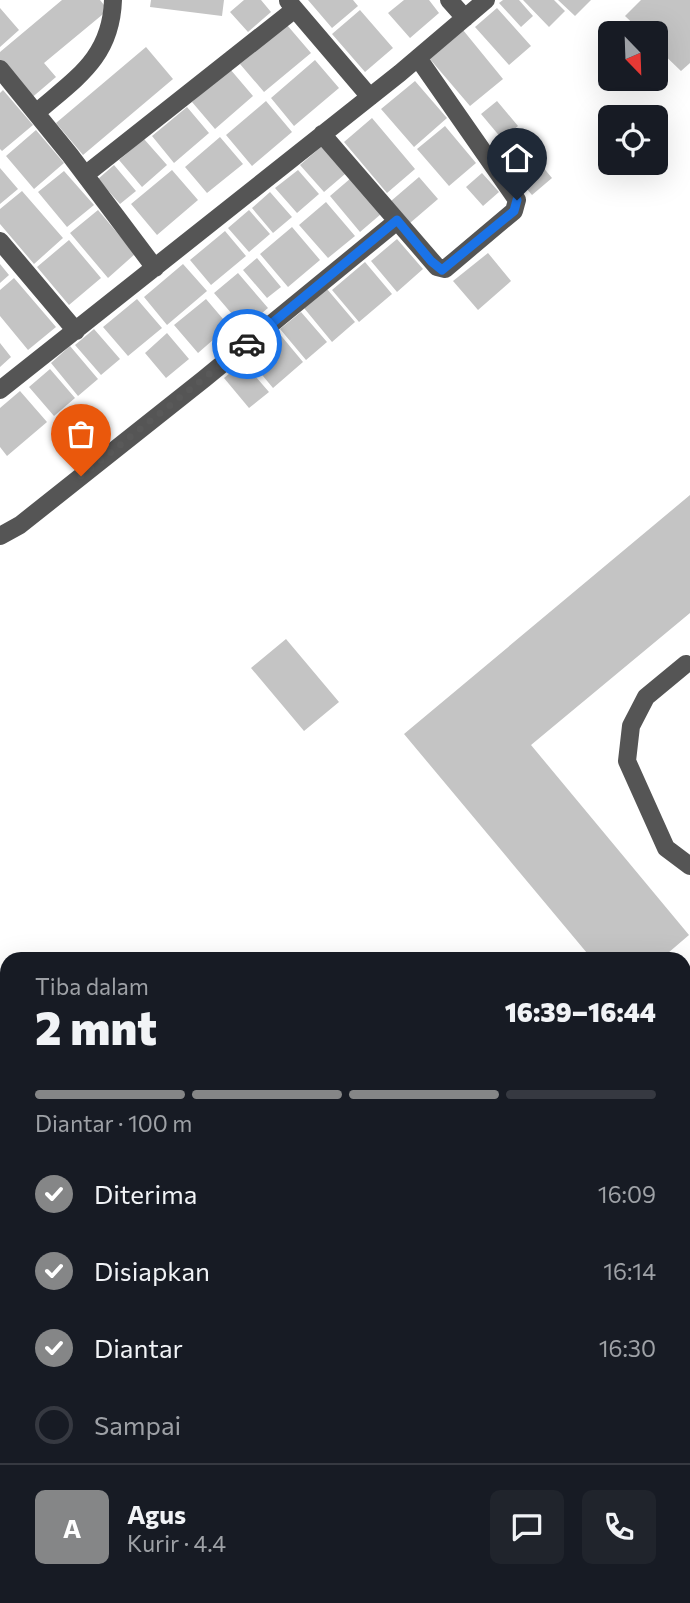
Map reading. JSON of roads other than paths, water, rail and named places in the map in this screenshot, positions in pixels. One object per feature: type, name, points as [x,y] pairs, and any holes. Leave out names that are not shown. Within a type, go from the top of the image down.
[{"type":"street","points":[[36,113],[92,64],[100,52],[113,12],[113,0]]},
{"type":"street","points":[[449,0],[465,18]]},
{"type":"street","points":[[0,390],[370,97],[486,0]]},
{"type":"street","points":[[85,174],[291,5],[370,97]]},
{"type":"street","points":[[323,134],[431,261],[442,270],[510,214],[517,203],[515,195],[418,58]]},
{"type":"street","points":[[0,69],[85,174],[155,268]]},
{"type":"street","points":[[0,536],[20,524],[204,379],[397,220]]},
{"type":"street","points":[[0,241],[76,331]]},
{"type":"street","points":[[686,664],[646,697],[631,726],[627,761],[666,848],[690,866]]}]
